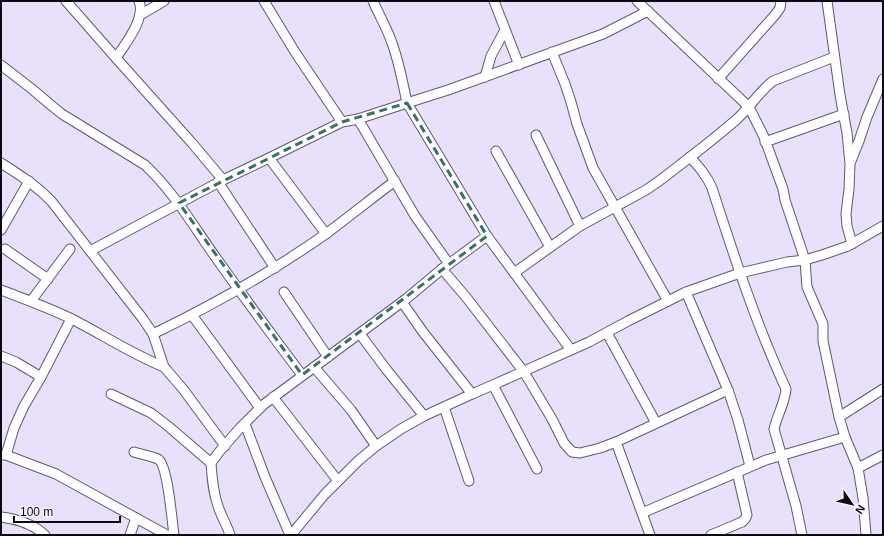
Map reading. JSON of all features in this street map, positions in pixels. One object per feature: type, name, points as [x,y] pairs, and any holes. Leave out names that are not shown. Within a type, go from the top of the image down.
[{"type":"street","points":[[66,1],[187,137],[220,181],[275,268]]},
{"type":"street","points":[[116,58],[132,35],[137,24],[140,15],[139,1]]},
{"type":"street","points":[[140,15],[164,1]]},
{"type":"street","points":[[264,1],[295,52],[342,122]]},
{"type":"street","points":[[373,1],[392,43],[401,72],[407,103],[487,236],[571,350]]},
{"type":"street","points":[[494,1],[518,65]]},
{"type":"street","points":[[637,1],[749,107],[765,142],[805,260],[807,287],[823,324],[823,341],[839,417],[845,437],[858,468],[863,498],[866,535]]},
{"type":"street","points":[[718,79],[775,15],[780,8],[781,1]]},
{"type":"street","points":[[827,1],[834,57],[847,133],[850,164],[846,214],[847,226],[852,244]]},
{"type":"street","points":[[90,251],[220,181],[342,122],[358,119],[485,78],[603,34],[648,10]]},
{"type":"street","points":[[485,78],[491,56],[505,30]]},
{"type":"street","points":[[552,52],[565,84],[577,124],[593,168],[668,301]]},
{"type":"street","points":[[514,273],[580,226],[616,208],[646,190],[736,120],[773,81],[834,57]]},
{"type":"street","points":[[1,65],[32,88],[62,114],[145,165],[154,173],[179,203],[219,262],[302,375]]},
{"type":"street","points":[[850,164],[883,79]]},
{"type":"street","points":[[765,142],[844,114]]},
{"type":"street","points":[[358,119],[446,267],[470,303],[524,372],[552,419],[564,443],[572,452],[580,453],[616,442],[728,390]]},
{"type":"street","points":[[536,135],[580,226]]},
{"type":"street","points":[[496,151],[550,247]]},
{"type":"street","points":[[690,157],[701,169],[712,188],[740,273],[765,341],[786,389],[786,396],[774,429],[796,506],[802,535]]},
{"type":"street","points":[[269,158],[326,234]]},
{"type":"street","points":[[1,163],[29,181],[52,202],[143,319],[153,334],[164,366],[225,446]]},
{"type":"street","points":[[1,230],[29,181]]},
{"type":"street","points":[[153,334],[192,315],[275,268],[326,234],[394,181]]},
{"type":"street","points":[[245,424],[265,477],[290,535],[325,494],[358,461],[376,446],[424,416],[589,342],[686,292],[740,273],[787,262],[805,260],[822,255],[852,244],[883,226]]},
{"type":"street","points":[[211,463],[260,408],[273,397],[360,334],[487,236]]},
{"type":"street","points":[[5,249],[48,279]]},
{"type":"street","points":[[31,301],[70,249]]},
{"type":"street","points":[[1,290],[31,301],[71,319],[149,360],[164,366]]},
{"type":"street","points":[[284,292],[328,357]]},
{"type":"street","points":[[686,292],[728,390],[738,420],[750,466]]},
{"type":"street","points":[[402,302],[423,332],[472,394]]},
{"type":"street","points":[[192,315],[260,408]]},
{"type":"street","points":[[71,319],[28,399],[14,428],[4,455],[56,474],[167,535]]},
{"type":"street","points":[[607,333],[656,423]]},
{"type":"street","points":[[360,334],[424,416]]},
{"type":"street","points":[[1,356],[16,362],[41,377]]},
{"type":"street","points":[[314,367],[351,410],[376,446]]},
{"type":"street","points":[[492,385],[537,470]]},
{"type":"street","points":[[839,417],[883,389]]},
{"type":"street","points":[[111,394],[151,413],[211,463],[217,506],[230,535]]},
{"type":"street","points":[[273,397],[338,481]]},
{"type":"street","points":[[444,407],[469,481]]},
{"type":"street","points":[[642,513],[750,466],[781,455],[845,437]]},
{"type":"street","points":[[616,442],[642,513],[647,534]]},
{"type":"street","points":[[134,452],[158,459],[161,462],[166,477],[174,535]]},
{"type":"street","points":[[858,468],[883,455]]},
{"type":"street","points":[[711,535],[742,522],[747,515],[737,472]]},
{"type":"street","points":[[1,517],[20,520],[30,524],[45,535]]},
{"type":"street","points":[[130,535],[136,518]]},
{"type":"highlighted area","points":[[407,103],[487,236],[302,375],[179,203],[342,122]]}]
